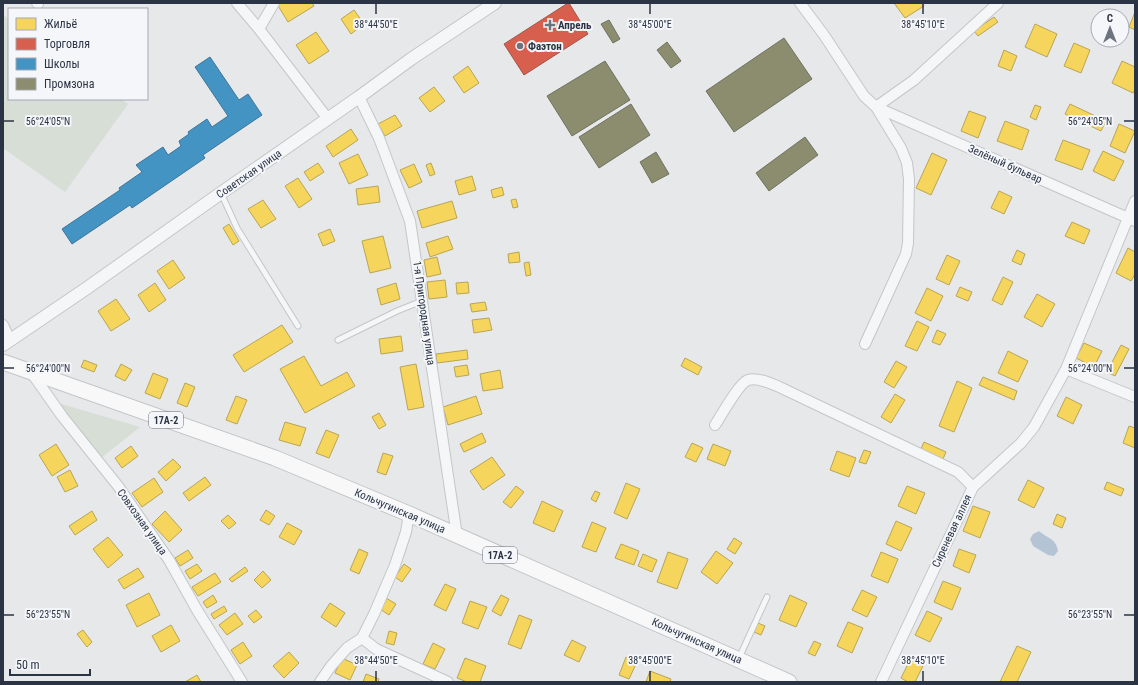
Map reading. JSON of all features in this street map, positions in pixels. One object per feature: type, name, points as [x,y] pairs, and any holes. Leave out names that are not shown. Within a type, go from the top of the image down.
[{"type":"main road","name":"Кольчугинская улица","points":[[3,362],[275,458],[409,514],[789,682]]},
{"type":"street","points":[[237,3],[259,29],[328,119]]},
{"type":"street","points":[[259,29],[274,3]]},
{"type":"street","name":"Советская улица","points":[[6,343],[359,98],[411,59],[495,3]]},
{"type":"street","points":[[800,3],[824,35],[864,96],[876,106],[901,148],[907,163],[909,180],[908,243],[906,254],[865,344]]},
{"type":"street","points":[[876,106],[914,80],[998,3]]},
{"type":"street","name":"1-я Пригородная улица","points":[[359,98],[379,138],[410,221],[457,536]]},
{"type":"street","name":"Зелёный бульвар","points":[[876,106],[1132,220]]},
{"type":"street","name":"Сиреневая аллея","points":[[881,682],[973,487],[1021,443],[1034,427],[1066,369],[1132,220],[1135,201]]},
{"type":"street","points":[[3,325],[6,343]]},
{"type":"street","points":[[1066,369],[1135,397]]},
{"type":"street","name":"Совхозная улица","points":[[30,371],[62,416],[118,486],[168,560],[201,617],[242,682]]},
{"type":"street","points":[[715,425],[741,385],[748,380],[765,381],[958,472],[973,487]]},
{"type":"street","points":[[320,682],[331,666],[348,648],[362,638],[395,565],[406,532],[409,514]]},
{"type":"street","points":[[362,638],[376,649],[448,682]]},
{"type":"lane","points":[[222,193],[237,228],[298,326]]},
{"type":"lane","points":[[338,340],[397,311],[422,301]]},
{"type":"lane","points":[[738,660],[767,597]]},
{"type":"shaded area","points":[[3,15],[8,18],[8,100],[122,100],[128,104],[65,192],[3,148]]},
{"type":"shaded area","points":[[58,403],[140,427],[101,458]]},
{"type":"water","points":[[1039,531],[1051,539],[1057,547],[1058,551],[1054,556],[1048,555],[1033,546],[1030,539],[1033,534]]},
{"type":"building: Жильё","points":[[312,3],[314,6],[288,22],[277,4]]},
{"type":"building: Жильё","points":[[894,3],[922,3],[924,6],[905,18]]},
{"type":"building: Жильё","points":[[354,10],[364,24],[351,34],[341,19]]},
{"type":"building: Жильё","points":[[1135,12],[1135,30],[1130,28]]},
{"type":"building: Жильё","points":[[994,17],[998,22],[978,36],[974,31]]},
{"type":"building: Жильё","points":[[1035,24],[1057,34],[1047,57],[1025,47]]},
{"type":"building: Жильё","points":[[316,32],[329,51],[309,64],[296,45]]},
{"type":"building: Жильё","points":[[1074,43],[1090,50],[1081,73],[1064,66]]},
{"type":"building: Жильё","points":[[1004,50],[1017,56],[1011,71],[998,66]]},
{"type":"building: Жильё","points":[[1122,61],[1135,67],[1135,90],[1133,93],[1112,83]]},
{"type":"building: Жильё","points":[[468,66],[479,83],[464,93],[453,77]]},
{"type":"building: Жильё","points":[[434,87],[445,101],[430,112],[419,98]]},
{"type":"building: Жильё","points":[[1070,104],[1106,121],[1101,131],[1065,114]]},
{"type":"building: Жильё","points":[[1035,105],[1041,107],[1036,120],[1030,117]]},
{"type":"building: Жильё","points":[[969,111],[986,117],[978,138],[961,131]]},
{"type":"building: Жильё","points":[[395,115],[402,126],[385,136],[378,124]]},
{"type":"building: Жильё","points":[[1005,121],[1029,130],[1022,150],[997,141]]},
{"type":"building: Жильё","points":[[1119,124],[1135,131],[1125,153],[1110,146]]},
{"type":"building: Жильё","points":[[351,129],[358,140],[333,157],[326,146]]},
{"type":"building: Жильё","points":[[1063,140],[1090,150],[1082,170],[1055,160]]},
{"type":"building: Жильё","points":[[1103,151],[1124,161],[1114,181],[1093,171]]},
{"type":"building: Жильё","points":[[932,153],[947,160],[931,195],[916,188]]},
{"type":"building: Жильё","points":[[358,154],[368,175],[349,184],[339,163]]},
{"type":"building: Жильё","points":[[318,163],[324,172],[310,181],[304,172]]},
{"type":"building: Жильё","points":[[431,163],[435,174],[430,176],[426,165]]},
{"type":"building: Жильё","points":[[414,164],[422,182],[409,188],[400,170]]},
{"type":"building: Жильё","points":[[472,176],[476,190],[459,195],[455,181]]},
{"type":"building: Жильё","points":[[298,178],[312,199],[299,208],[285,186]]},
{"type":"building: Жильё","points":[[378,186],[380,202],[358,205],[356,189]]},
{"type":"building: Жильё","points":[[502,187],[504,195],[493,198],[491,190]]},
{"type":"building: Жильё","points":[[999,191],[1012,197],[1004,214],[991,208]]},
{"type":"building: Жильё","points":[[516,199],[518,207],[513,208],[511,200]]},
{"type":"building: Жильё","points":[[263,200],[276,219],[261,228],[248,209]]},
{"type":"building: Жильё","points":[[452,201],[457,218],[422,228],[417,211]]},
{"type":"building: Жильё","points":[[1072,222],[1090,230],[1084,244],[1065,236]]},
{"type":"building: Жильё","points":[[229,224],[239,241],[233,245],[223,228]]},
{"type":"building: Жильё","points":[[330,229],[335,241],[323,246],[318,234]]},
{"type":"building: Жильё","points":[[383,236],[391,268],[370,273],[362,241]]},
{"type":"building: Жильё","points":[[448,236],[453,249],[430,257],[426,243]]},
{"type":"building: Жильё","points":[[1128,248],[1135,252],[1135,274],[1131,281],[1116,273]]},
{"type":"building: Жильё","points":[[1017,250],[1025,254],[1021,265],[1012,261]]},
{"type":"building: Жильё","points":[[519,252],[520,262],[509,263],[508,254]]},
{"type":"building: Жильё","points":[[947,255],[960,261],[949,285],[936,279]]},
{"type":"building: Жильё","points":[[437,257],[441,274],[427,277],[424,260]]},
{"type":"building: Жильё","points":[[173,260],[185,278],[169,289],[157,271]]},
{"type":"building: Жильё","points":[[529,262],[531,275],[526,276],[524,263]]},
{"type":"building: Жильё","points":[[1003,277],[1013,282],[1002,305],[992,300]]},
{"type":"building: Жильё","points":[[445,280],[447,297],[429,299],[427,282]]},
{"type":"building: Жильё","points":[[468,282],[469,293],[457,294],[456,283]]},
{"type":"building: Жильё","points":[[155,283],[166,300],[149,312],[138,295]]},
{"type":"building: Жильё","points":[[396,283],[400,299],[381,305],[377,289]]},
{"type":"building: Жильё","points":[[960,287],[972,292],[968,301],[956,296]]},
{"type":"building: Жильё","points":[[927,288],[943,296],[931,321],[915,313]]},
{"type":"building: Жильё","points":[[1037,294],[1055,304],[1042,327],[1024,317]]},
{"type":"building: Жильё","points":[[116,299],[130,319],[111,331],[98,311]]},
{"type":"building: Жильё","points":[[485,302],[487,310],[472,312],[470,304]]},
{"type":"building: Жильё","points":[[489,318],[492,330],[474,333],[472,320]]},
{"type":"building: Жильё","points":[[917,321],[929,327],[917,351],[905,346]]},
{"type":"building: Жильё","points":[[282,325],[293,342],[244,372],[233,355]]},
{"type":"building: Жильё","points":[[937,330],[946,334],[940,345],[932,342]]},
{"type":"building: Жильё","points":[[401,336],[403,351],[381,354],[379,339]]},
{"type":"building: Жильё","points":[[1084,343],[1102,351],[1094,367],[1076,358]]},
{"type":"building: Жильё","points":[[1121,345],[1129,349],[1115,376],[1107,372]]},
{"type":"building: Жильё","points":[[467,350],[468,359],[437,363],[436,354]]},
{"type":"building: Жильё","points":[[1008,351],[1028,361],[1018,382],[998,373]]},
{"type":"building: Жильё","points":[[304,356],[321,386],[347,372],[355,386],[305,413],[280,369]]},
{"type":"building: Жильё","points":[[685,358],[702,367],[698,375],[681,366]]},
{"type":"building: Жильё","points":[[84,360],[97,365],[94,372],[81,367]]},
{"type":"building: Жильё","points":[[896,361],[907,367],[894,388],[884,382]]},
{"type":"building: Жильё","points":[[121,364],[132,370],[125,381],[115,376]]},
{"type":"building: Жильё","points":[[416,364],[424,407],[408,410],[400,367]]},
{"type":"building: Жильё","points":[[467,365],[469,375],[456,377],[454,367]]},
{"type":"building: Жильё","points":[[500,370],[503,388],[483,391],[480,374]]},
{"type":"building: Жильё","points":[[153,373],[168,379],[160,399],[145,393]]},
{"type":"building: Жильё","points":[[983,377],[1017,391],[1014,400],[979,385]]},
{"type":"building: Жильё","points":[[957,381],[972,388],[954,432],[939,426]]},
{"type":"building: Жильё","points":[[185,383],[195,387],[187,407],[177,403]]},
{"type":"building: Жильё","points":[[895,394],[905,400],[891,423],[881,417]]},
{"type":"building: Жильё","points":[[236,396],[247,400],[237,424],[226,420]]},
{"type":"building: Жильё","points":[[476,396],[482,414],[448,425],[443,407]]},
{"type":"building: Жильё","points":[[1066,397],[1082,405],[1073,424],[1057,416]]},
{"type":"building: Жильё","points":[[379,413],[386,425],[379,429],[372,417]]},
{"type":"building: Жильё","points":[[285,422],[306,428],[300,446],[279,440]]},
{"type":"building: Жильё","points":[[1129,426],[1135,428],[1135,448],[1123,443]]},
{"type":"building: Жильё","points":[[326,430],[339,435],[329,458],[316,453]]},
{"type":"building: Жильё","points":[[482,433],[486,442],[464,452],[460,444]]},
{"type":"building: Жильё","points":[[924,442],[946,452],[943,459],[921,449]]},
{"type":"building: Жильё","points":[[692,443],[703,448],[696,462],[685,457]]},
{"type":"building: Жильё","points":[[56,444],[69,465],[52,476],[39,455]]},
{"type":"building: Жильё","points":[[713,444],[731,451],[725,466],[707,459]]},
{"type":"building: Жильё","points":[[131,446],[138,456],[122,468],[115,458]]},
{"type":"building: Жильё","points":[[864,450],[871,452],[866,464],[859,462]]},
{"type":"building: Жильё","points":[[837,451],[856,458],[849,477],[830,470]]},
{"type":"building: Жильё","points":[[383,453],[393,456],[386,475],[377,472]]},
{"type":"building: Жильё","points":[[492,457],[505,475],[483,490],[470,471]]},
{"type":"building: Жильё","points":[[173,459],[181,467],[166,481],[158,472]]},
{"type":"building: Жильё","points":[[70,470],[78,486],[65,492],[57,477]]},
{"type":"building: Жильё","points":[[205,477],[211,485],[189,501],[183,493]]},
{"type":"building: Жильё","points":[[154,478],[163,492],[142,507],[132,493]]},
{"type":"building: Жильё","points":[[1028,480],[1044,488],[1034,508],[1018,500]]},
{"type":"building: Жильё","points":[[1107,482],[1124,489],[1121,496],[1104,489]]},
{"type":"building: Жильё","points":[[626,483],[640,489],[627,519],[614,513]]},
{"type":"building: Жильё","points":[[516,486],[524,492],[511,508],[503,502]]},
{"type":"building: Жильё","points":[[907,486],[925,493],[916,514],[898,506]]},
{"type":"building: Жильё","points":[[595,491],[600,493],[596,502],[591,499]]},
{"type":"building: Жильё","points":[[542,501],[563,511],[554,532],[533,523]]},
{"type":"building: Жильё","points":[[973,506],[990,512],[980,538],[963,531]]},
{"type":"building: Жильё","points":[[266,510],[275,516],[269,525],[260,520]]},
{"type":"building: Жильё","points":[[92,511],[97,520],[75,535],[69,526]]},
{"type":"building: Жильё","points":[[165,511],[182,530],[169,542],[152,524]]},
{"type":"building: Жильё","points":[[1057,514],[1066,518],[1062,528],[1053,524]]},
{"type":"building: Жильё","points":[[228,515],[236,523],[229,529],[221,521]]},
{"type":"building: Жильё","points":[[896,521],[912,528],[901,551],[886,544]]},
{"type":"building: Жильё","points":[[592,522],[606,528],[596,552],[582,547]]},
{"type":"building: Жильё","points":[[287,523],[302,531],[294,545],[279,537]]},
{"type":"building: Жильё","points":[[108,537],[123,555],[108,568],[93,549]]},
{"type":"building: Жильё","points":[[734,538],[742,543],[735,554],[727,549]]},
{"type":"building: Жильё","points":[[621,544],[639,551],[634,565],[615,558]]},
{"type":"building: Жильё","points":[[359,549],[368,553],[359,574],[350,570]]},
{"type":"building: Жильё","points":[[959,549],[976,555],[969,573],[953,566]]},
{"type":"building: Жильё","points":[[188,550],[193,558],[180,566],[175,558]]},
{"type":"building: Жильё","points":[[716,551],[733,563],[717,584],[701,572]]},
{"type":"building: Жильё","points":[[668,552],[688,559],[677,589],[657,582]]},
{"type":"building: Жильё","points":[[881,552],[898,559],[888,583],[871,576]]},
{"type":"building: Жильё","points":[[643,554],[657,560],[652,572],[638,566]]},
{"type":"building: Жильё","points":[[197,564],[202,571],[190,579],[185,571]]},
{"type":"building: Жильё","points":[[404,564],[411,569],[402,582],[395,577]]},
{"type":"building: Жильё","points":[[245,567],[248,571],[232,582],[229,579]]},
{"type":"building: Жильё","points":[[138,568],[144,577],[124,589],[118,580]]},
{"type":"building: Жильё","points":[[263,571],[271,580],[262,588],[254,580]]},
{"type":"building: Жильё","points":[[215,573],[221,582],[198,596],[192,587]]},
{"type":"building: Жильё","points":[[943,581],[961,588],[952,610],[934,602]]},
{"type":"building: Жильё","points":[[445,584],[456,589],[446,611],[434,605]]},
{"type":"building: Жильё","points":[[862,590],[877,597],[867,617],[852,610]]},
{"type":"building: Жильё","points":[[149,593],[160,615],[137,627],[126,605]]},
{"type":"building: Жильё","points":[[213,595],[217,602],[207,608],[203,602]]},
{"type":"building: Жильё","points":[[501,595],[509,599],[501,616],[492,611]]},
{"type":"building: Жильё","points":[[790,595],[807,603],[796,627],[779,620]]},
{"type":"building: Жильё","points":[[386,598],[396,604],[389,615],[380,609]]},
{"type":"building: Жильё","points":[[470,601],[487,607],[478,629],[462,623]]},
{"type":"building: Жильё","points":[[330,603],[345,613],[336,627],[321,617]]},
{"type":"building: Жильё","points":[[224,606],[227,611],[214,619],[211,614]]},
{"type":"building: Жильё","points":[[256,610],[262,617],[254,623],[248,616]]},
{"type":"building: Жильё","points":[[927,611],[942,618],[930,642],[915,635]]},
{"type":"building: Жильё","points":[[235,613],[243,624],[227,635],[219,625]]},
{"type":"building: Жильё","points":[[519,615],[532,620],[521,649],[508,644]]},
{"type":"building: Жильё","points":[[848,622],[863,628],[852,653],[837,646]]},
{"type":"building: Жильё","points":[[758,623],[765,626],[761,635],[754,632]]},
{"type":"building: Жильё","points":[[171,625],[180,641],[161,652],[152,636]]},
{"type":"building: Жильё","points":[[83,630],[92,642],[87,647],[77,634]]},
{"type":"building: Жильё","points":[[389,631],[397,633],[394,645],[386,643]]},
{"type":"building: Жильё","points":[[572,640],[586,647],[579,662],[564,655]]},
{"type":"building: Жильё","points":[[814,641],[821,644],[815,656],[808,653]]},
{"type":"building: Жильё","points":[[243,642],[252,656],[240,664],[231,650]]},
{"type":"building: Жильё","points":[[433,643],[445,649],[435,669],[423,664]]},
{"type":"building: Жильё","points":[[1017,646],[1031,652],[1017,682],[1000,682]]},
{"type":"building: Жильё","points":[[289,652],[299,663],[284,678],[273,666]]},
{"type":"building: Жильё","points":[[626,657],[637,662],[629,679],[619,675]]},
{"type":"building: Жильё","points":[[342,658],[357,665],[350,680],[335,673]]},
{"type":"building: Жильё","points":[[465,658],[486,666],[480,682],[467,682],[457,678]]},
{"type":"building: Жильё","points":[[910,660],[923,666],[915,682],[908,682],[901,678]]},
{"type":"building: Жильё","points":[[650,671],[671,679],[670,682],[646,682]]},
{"type":"building: Жильё","points":[[366,674],[379,679],[378,682],[363,682]]},
{"type":"building: Жильё","points":[[197,675],[201,682],[185,682]]},
{"type":"building: Торговля","points":[[568,3],[588,34],[524,75],[504,44]]},
{"type":"building: Школы","points":[[210,57],[239,100],[248,94],[262,115],[203,155],[205,158],[132,208],[130,205],[72,244],[62,229],[120,190],[119,188],[142,172],[136,165],[163,147],[168,155],[181,146],[179,141],[189,134],[188,132],[207,119],[212,127],[228,116],[195,67]]},
{"type":"building: Промзона","points":[[609,20],[620,39],[613,43],[601,24]]},
{"type":"building: Промзона","points":[[784,38],[812,79],[734,132],[706,91]]},
{"type":"building: Промзона","points":[[667,42],[681,61],[671,68],[657,50]]},
{"type":"building: Промзона","points":[[605,61],[630,100],[572,136],[547,96]]},
{"type":"building: Промзона","points":[[631,104],[650,135],[599,168],[579,137]]},
{"type":"building: Промзона","points":[[805,137],[818,155],[769,191],[756,173]]},
{"type":"building: Промзона","points":[[656,152],[669,174],[652,183],[640,162]]},
{"type":"place","name":"Апрель","points":[[550,25]]},
{"type":"place","name":"Фаэтон","points":[[520,46]]}]
